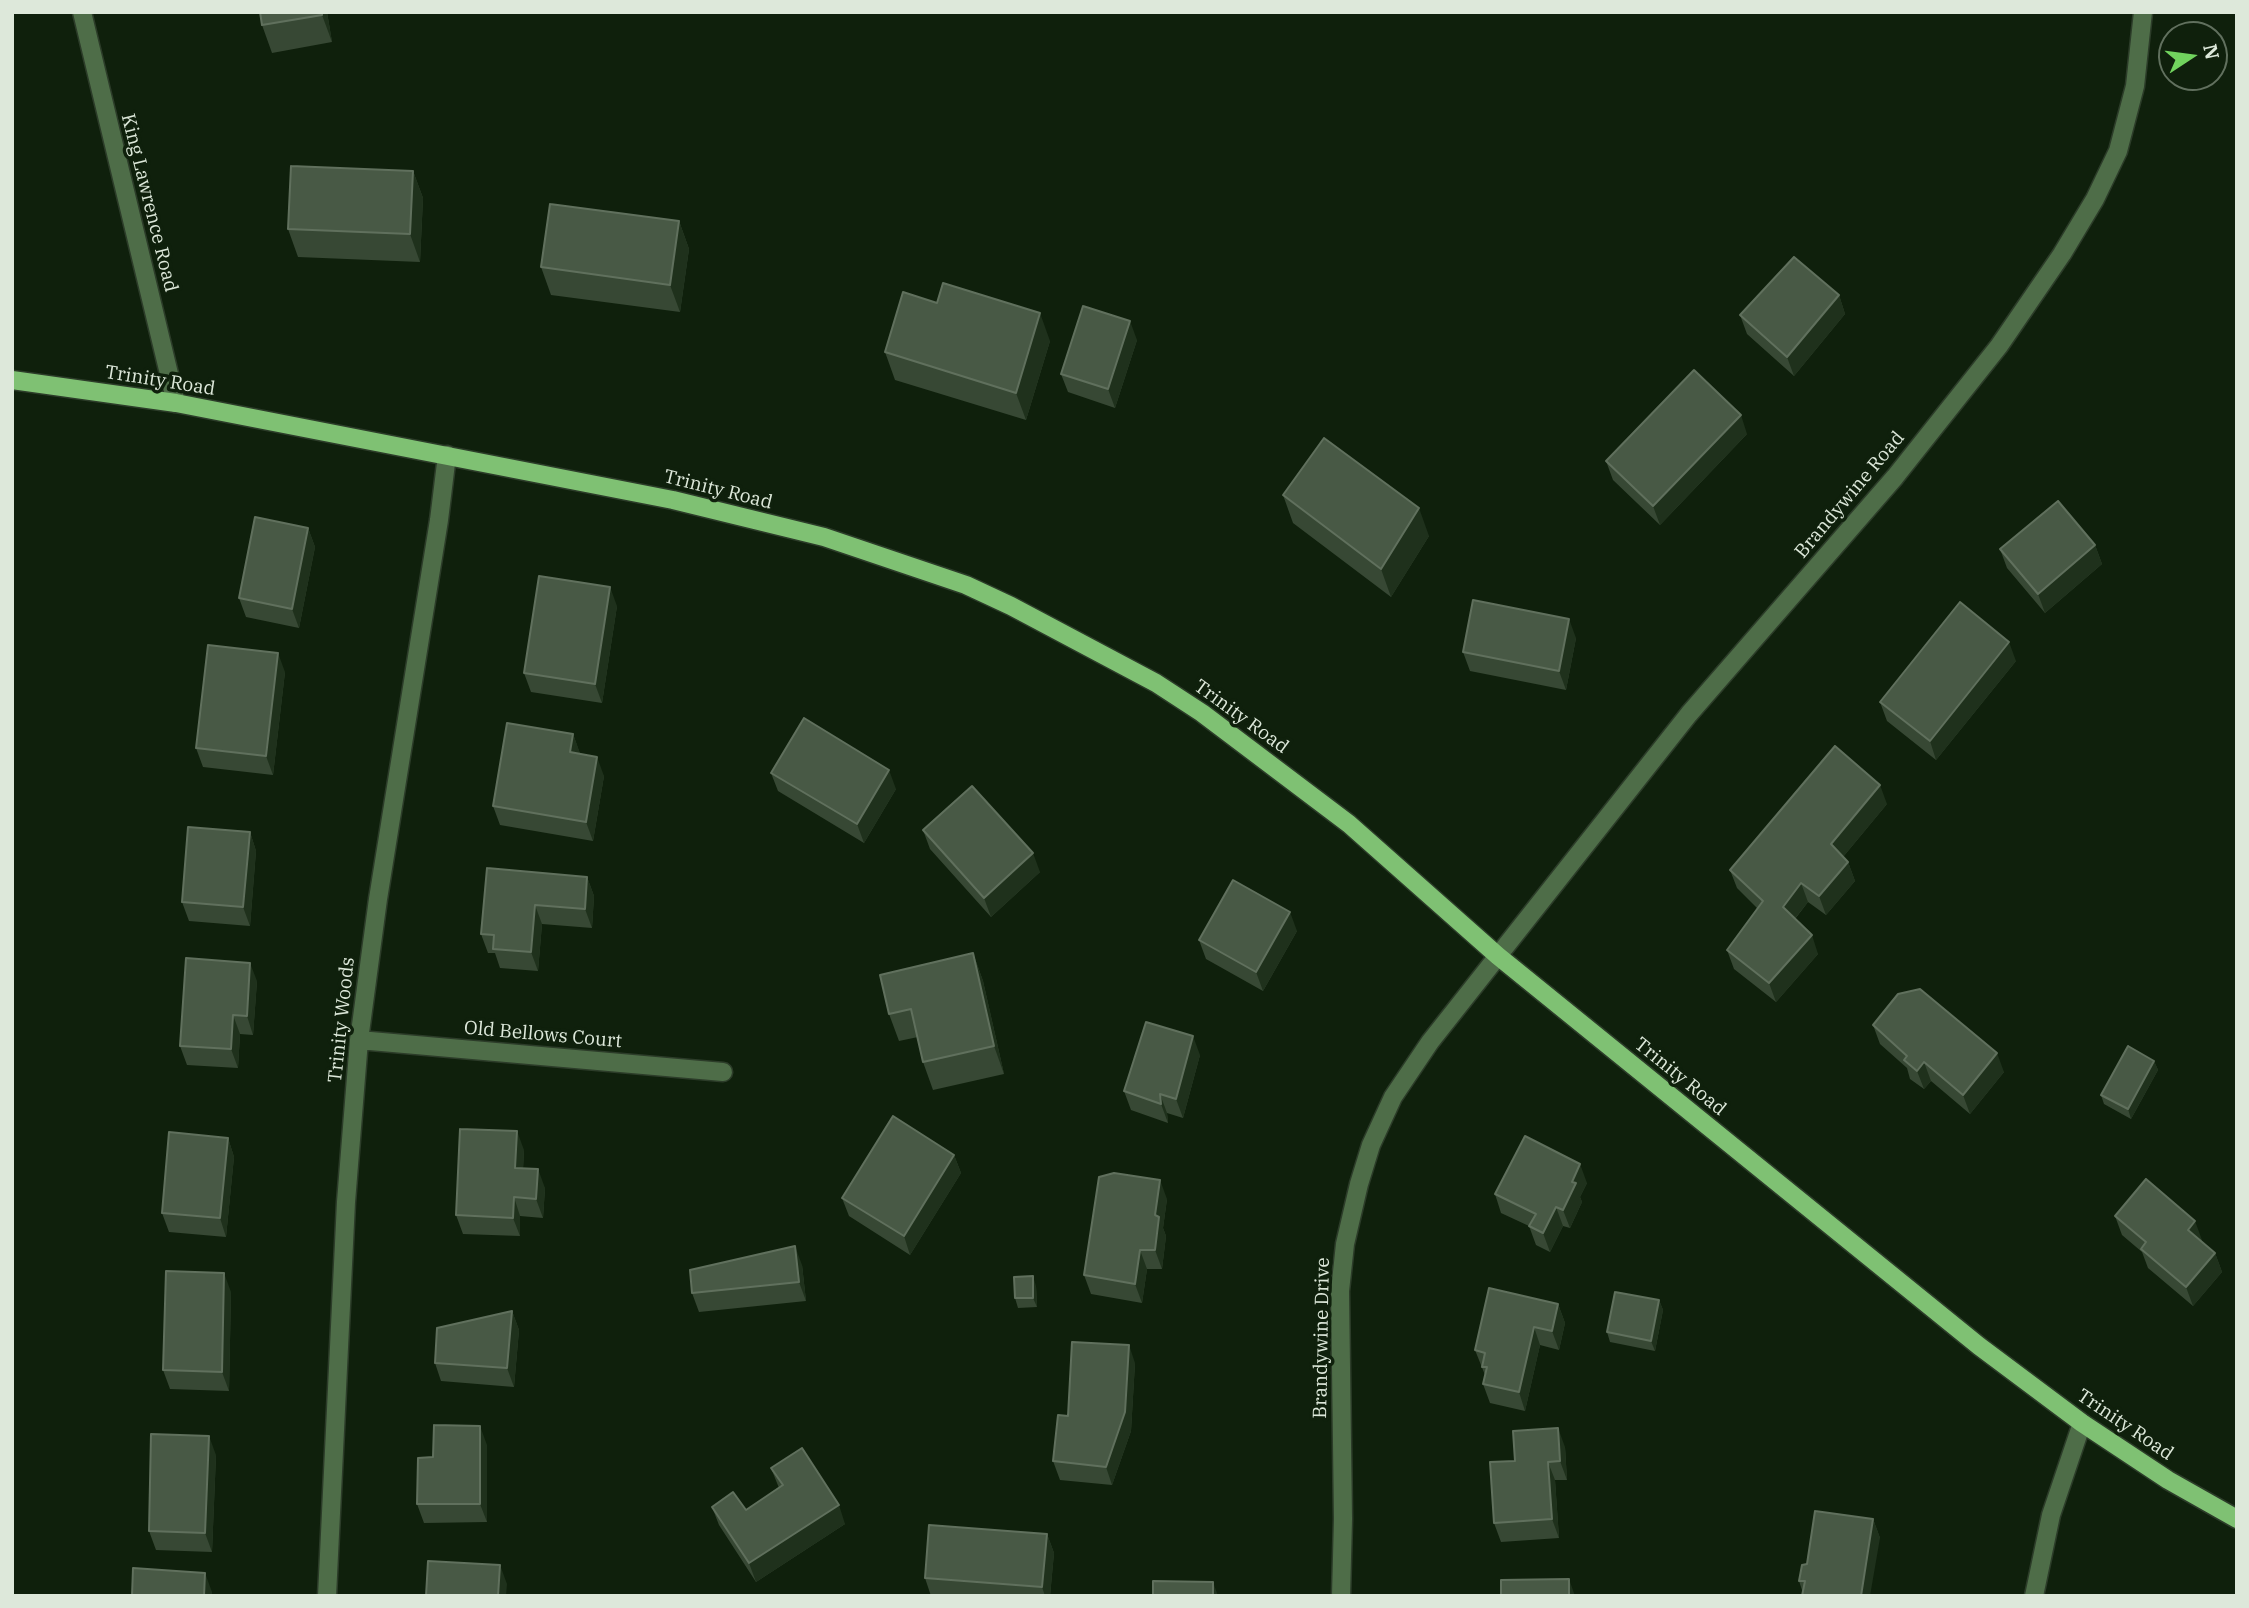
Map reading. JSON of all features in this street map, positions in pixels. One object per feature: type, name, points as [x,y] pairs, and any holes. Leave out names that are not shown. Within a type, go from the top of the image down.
[{"type":"main road","name":"Trinity Road","points":[[12,380],[176,403],[673,500],[824,537],[966,585],[1011,606],[1156,683],[1202,713],[1349,824],[1498,956],[1979,1346],[2082,1423],[2168,1480],[2237,1519]]},
{"type":"street","name":"King Lawrence Road","points":[[82,12],[176,403]]},
{"type":"street","name":"Brandywine Road","points":[[1498,956],[1689,714],[1903,466],[1999,346],[2054,266],[2095,199],[2118,151],[2135,86],[2143,12]]},
{"type":"street","name":"Trinity Woods","points":[[327,1596],[346,1202],[359,1040],[378,899],[447,455]]},
{"type":"street","name":"Brandywine Drive","points":[[1341,1596],[1343,1519],[1340,1291],[1345,1244],[1356,1196],[1371,1145],[1392,1097],[1430,1042],[1498,956]]},
{"type":"street","name":"Old Bellows Court","points":[[359,1040],[723,1072]]},
{"type":"street","points":[[2034,1596],[2051,1514],[2082,1423]]},
{"type":"building","points":[[260,12],[322,12],[322,15],[262,25]]},
{"type":"building","points":[[291,166],[413,171],[410,234],[288,229]]},
{"type":"building","points":[[550,204],[679,221],[670,285],[541,267]]},
{"type":"building","points":[[1794,257],[1839,295],[1787,357],[1740,315]]},
{"type":"building","points":[[943,283],[1040,313],[1016,393],[885,352],[903,292],[937,303]]},
{"type":"building","points":[[1083,306],[1130,321],[1108,389],[1061,374]]},
{"type":"building","points":[[1694,370],[1741,415],[1653,506],[1606,461]]},
{"type":"building","points":[[1324,438],[1419,508],[1381,569],[1283,495]]},
{"type":"building","points":[[2058,501],[2095,545],[2038,594],[2000,549]]},
{"type":"building","points":[[255,517],[308,528],[292,609],[239,598]]},
{"type":"building","points":[[539,576],[610,587],[595,684],[524,673]]},
{"type":"building","points":[[1473,600],[1569,619],[1559,671],[1463,652]]},
{"type":"building","points":[[1960,602],[2009,642],[1930,741],[1880,702]]},
{"type":"building","points":[[208,645],[278,653],[266,756],[196,748]]},
{"type":"building","points":[[804,718],[889,770],[857,824],[771,773]]},
{"type":"building","points":[[507,723],[573,734],[570,752],[597,757],[586,822],[493,806]]},
{"type":"building","points":[[1835,746],[1880,785],[1831,844],[1848,862],[1819,896],[1801,883],[1783,907],[1812,935],[1769,983],[1727,950],[1763,901],[1730,870]]},
{"type":"building","points":[[972,786],[1033,853],[984,898],[923,830]]},
{"type":"building","points":[[188,827],[250,832],[243,907],[182,902]]},
{"type":"building","points":[[487,868],[587,877],[585,909],[535,905],[531,952],[493,949],[494,935],[481,934]]},
{"type":"building","points":[[1233,880],[1290,912],[1256,972],[1199,940]]},
{"type":"building","points":[[973,953],[994,1046],[923,1062],[911,1009],[889,1014],[880,975]]},
{"type":"building","points":[[186,958],[250,963],[247,1016],[233,1015],[231,1049],[180,1046]]},
{"type":"building","points":[[1920,989],[1997,1053],[1963,1095],[1924,1062],[1917,1071],[1904,1060],[1907,1056],[1873,1025],[1898,994]]},
{"type":"building","points":[[1146,1022],[1193,1036],[1176,1099],[1160,1094],[1161,1104],[1124,1091]]},
{"type":"building","points":[[2128,1046],[2154,1061],[2128,1109],[2101,1095]]},
{"type":"building","points":[[893,1116],[954,1155],[904,1236],[842,1198]]},
{"type":"building","points":[[460,1129],[517,1131],[515,1168],[538,1169],[536,1199],[514,1197],[513,1218],[456,1215]]},
{"type":"building","points":[[169,1132],[228,1138],[220,1218],[162,1213]]},
{"type":"building","points":[[1525,1136],[1580,1164],[1572,1182],[1576,1183],[1563,1210],[1556,1207],[1543,1233],[1529,1226],[1536,1214],[1495,1194]]},
{"type":"building","points":[[1114,1173],[1160,1180],[1155,1215],[1159,1217],[1155,1250],[1140,1250],[1135,1284],[1084,1275],[1099,1177]]},
{"type":"building","points":[[2146,1179],[2195,1221],[2188,1230],[2215,1253],[2186,1287],[2141,1249],[2146,1242],[2115,1216]]},
{"type":"building","points":[[795,1246],[799,1282],[692,1293],[690,1270]]},
{"type":"building","points":[[166,1271],[224,1273],[222,1372],[163,1370]]},
{"type":"building","points":[[1033,1276],[1033,1298],[1015,1298],[1014,1277]]},
{"type":"building","points":[[1489,1288],[1558,1304],[1552,1331],[1534,1327],[1519,1392],[1483,1384],[1487,1367],[1482,1367],[1485,1353],[1475,1350]]},
{"type":"building","points":[[1615,1292],[1659,1300],[1651,1341],[1607,1332]]},
{"type":"building","points":[[512,1311],[507,1368],[435,1363],[437,1328]]},
{"type":"building","points":[[1072,1342],[1129,1345],[1125,1412],[1106,1467],[1053,1461],[1058,1415],[1068,1416]]},
{"type":"building","points":[[434,1425],[480,1426],[480,1504],[417,1504],[418,1458],[433,1457]]},
{"type":"building","points":[[1558,1428],[1560,1461],[1548,1462],[1552,1519],[1494,1523],[1490,1462],[1515,1461],[1513,1431]]},
{"type":"building","points":[[151,1434],[209,1436],[205,1533],[149,1531]]},
{"type":"building","points":[[802,1448],[839,1505],[749,1563],[712,1507],[733,1492],[746,1510],[783,1485],[771,1468]]},
{"type":"building","points":[[1815,1511],[1873,1519],[1861,1596],[1802,1596],[1805,1581],[1799,1581],[1802,1565],[1807,1564]]},
{"type":"building","points":[[929,1525],[1047,1534],[1042,1587],[925,1578]]},
{"type":"building","points":[[428,1561],[500,1565],[498,1596],[426,1596]]},
{"type":"building","points":[[133,1568],[205,1573],[204,1596],[132,1596]]},
{"type":"building","points":[[1569,1579],[1569,1596],[1501,1596],[1501,1580]]},
{"type":"building","points":[[1153,1581],[1213,1582],[1213,1596],[1153,1596]]}]
